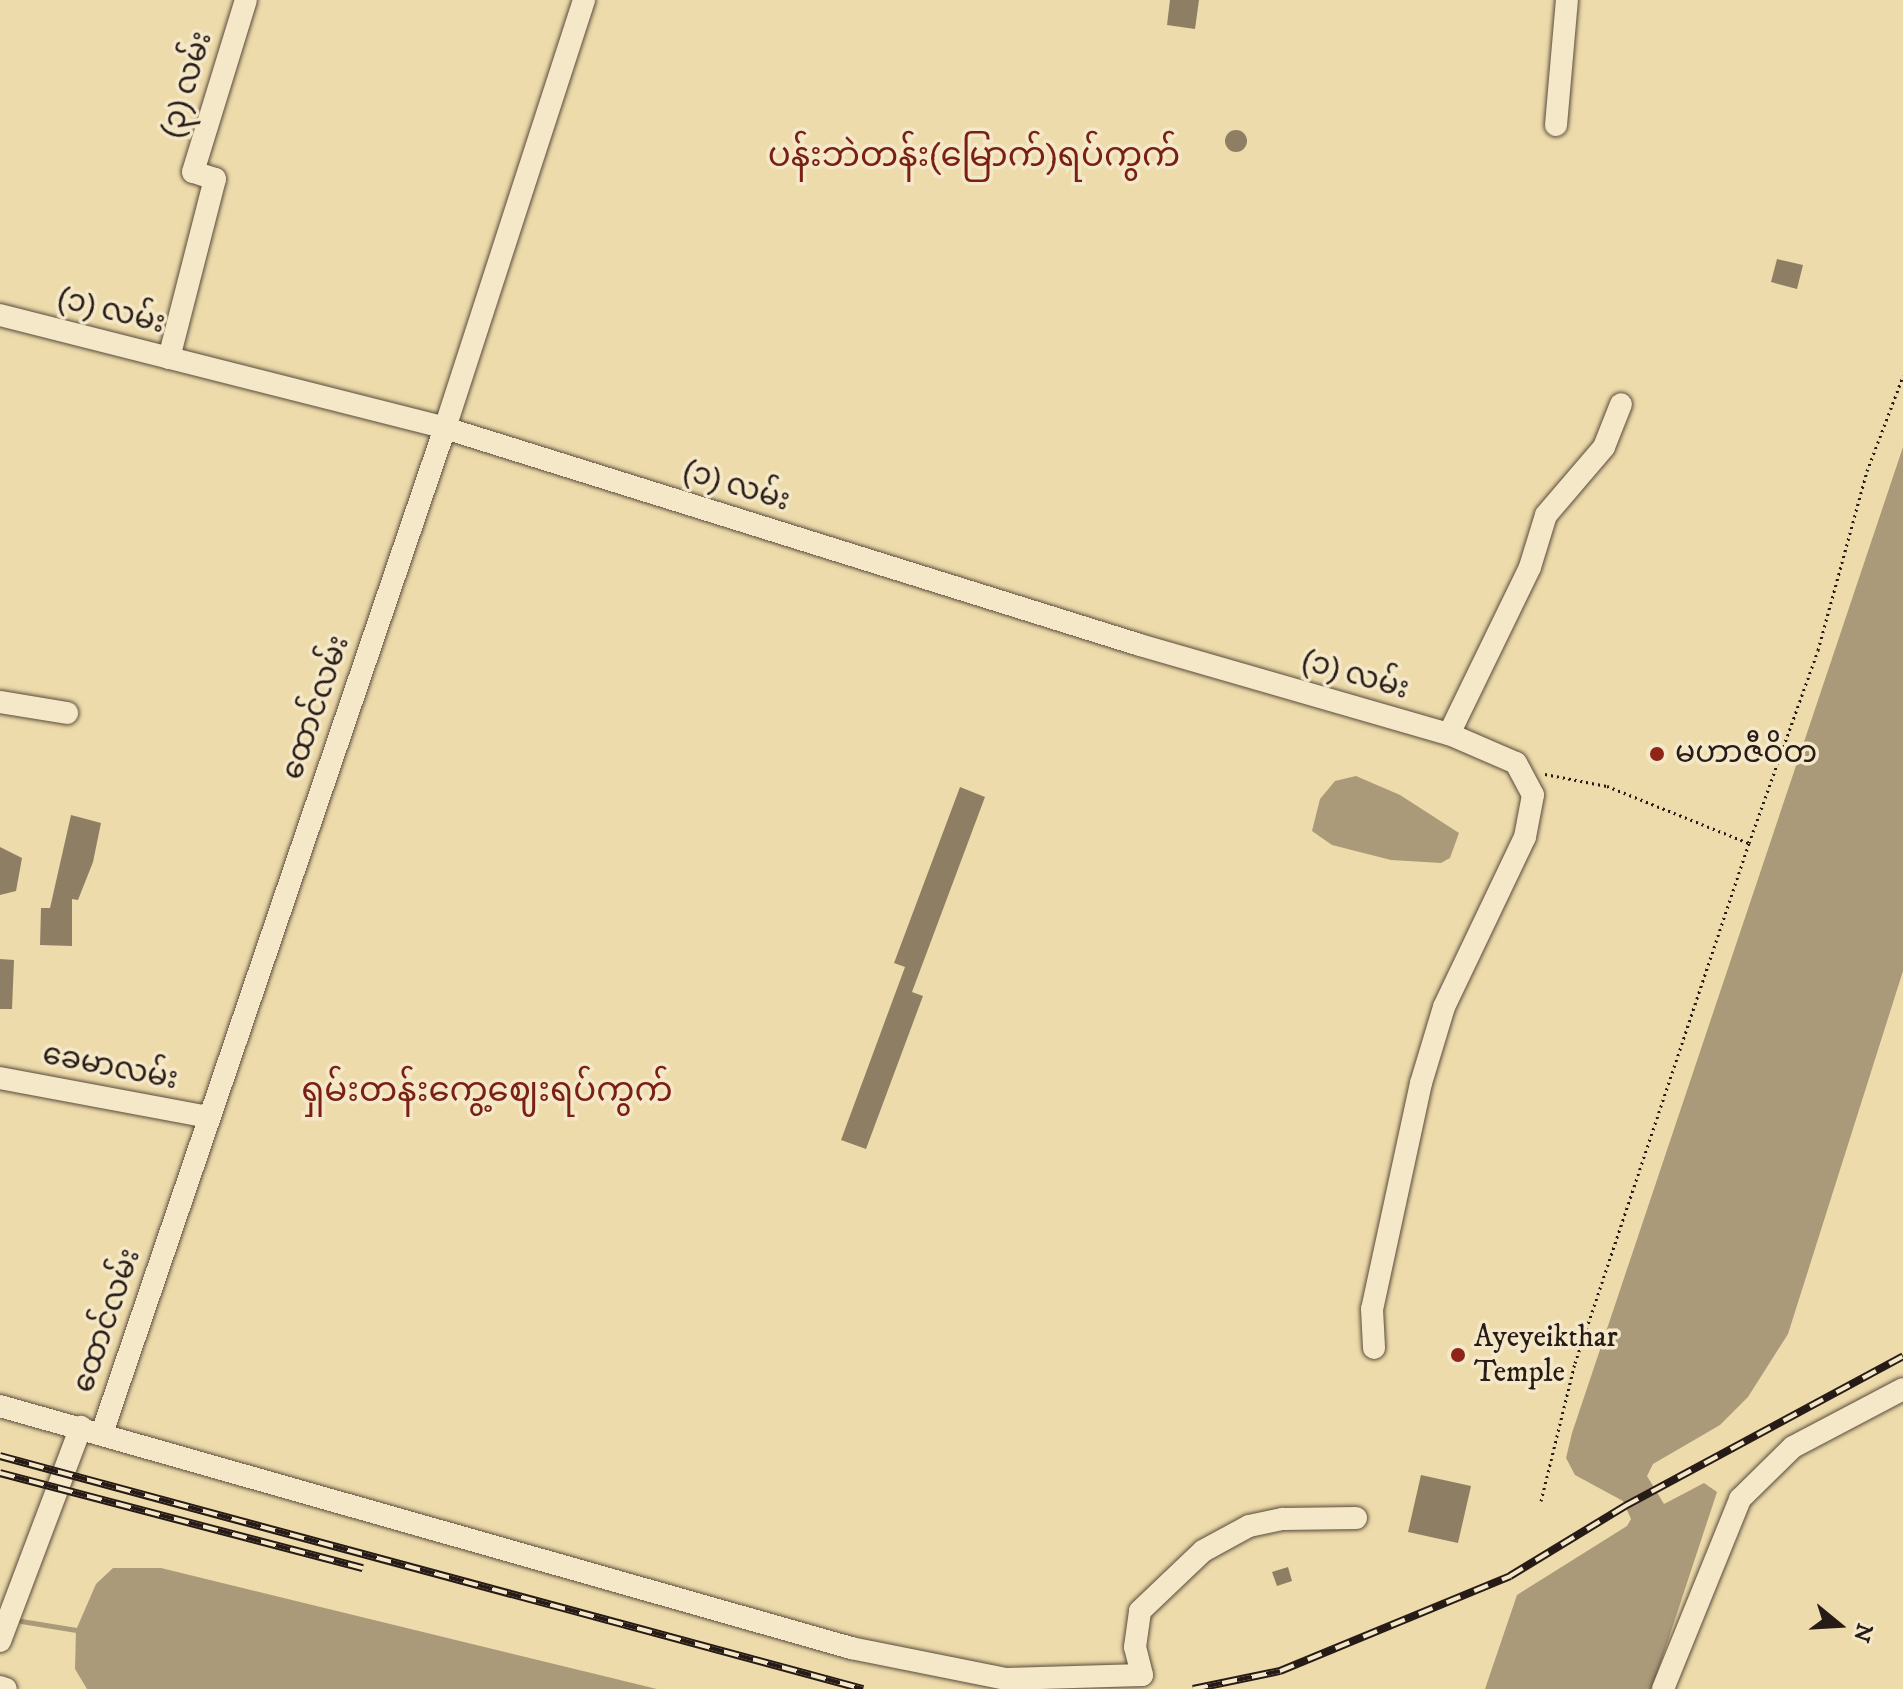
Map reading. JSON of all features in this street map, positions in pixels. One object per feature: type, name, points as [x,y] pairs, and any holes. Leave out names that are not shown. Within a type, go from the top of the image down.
[{"type":"street","name":"(၃) လမ်း","points":[[169,358],[215,179],[193,172],[246,0]]},
{"type":"street","name":"ထောင်လမ်း","points":[[0,1641],[91,1430],[208,1117],[445,428],[584,0]]},
{"type":"street","points":[[1556,125],[1567,0]]},
{"type":"street","name":"(၁) လမ်း","points":[[0,315],[445,428],[1140,645],[1449,734],[1520,769]]},
{"type":"street","points":[[1449,734],[1530,567],[1546,515],[1604,447],[1621,404]]},
{"type":"street","points":[[0,702],[67,713]]},
{"type":"street","points":[[1374,1348],[1372,1309],[1421,1083],[1444,1007],[1525,837],[1533,795],[1520,769]]},
{"type":"street","name":"ခေမာလမ်း","points":[[0,1078],[208,1117]]},
{"type":"street","points":[[1663,1689],[1740,1499],[1793,1447],[1903,1389]]},
{"type":"street","points":[[0,1406],[851,1648],[947,1671],[1006,1679],[1142,1675],[1135,1647],[1140,1611],[1203,1551],[1249,1526],[1272,1521],[1356,1518]]},
{"type":"street","points":[[0,1687],[6,1689]]},
{"type":"path","points":[[1541,1501],[1575,1363],[1749,843],[1818,650],[1867,471],[1903,376]]},
{"type":"path","points":[[1520,769],[1607,786],[1749,843]]},
{"type":"shaded area","points":[[1903,447],[1903,971],[1788,1334],[1748,1397],[1720,1425],[1653,1464],[1647,1476],[1664,1504],[1704,1483],[1717,1492],[1652,1689],[1485,1689],[1517,1595],[1627,1526],[1631,1519],[1623,1501],[1575,1475],[1566,1458],[1572,1433]]},
{"type":"shaded area","points":[[1356,776],[1400,795],[1459,833],[1450,858],[1441,863],[1391,860],[1332,845],[1312,831],[1320,799],[1335,781]]},
{"type":"shaded area","points":[[113,1568],[161,1568],[657,1689],[87,1689],[75,1669],[76,1630],[96,1584]]},
{"type":"building","points":[[1170,0],[1199,0],[1195,29],[1167,25]]},
{"type":"building","points":[[1236,130],[1244,133],[1247,141],[1244,149],[1236,152],[1228,149],[1225,141],[1228,133]]},
{"type":"building","points":[[1777,259],[1803,265],[1797,289],[1771,282]]},
{"type":"building","points":[[960,787],[985,797],[912,992],[923,996],[866,1149],[841,1140],[905,967],[894,963]]},
{"type":"building","points":[[71,815],[101,823],[93,862],[78,900],[72,899],[72,946],[40,945],[41,908],[50,908]]},
{"type":"building","points":[[0,847],[22,858],[16,891],[0,895]]},
{"type":"building","points":[[0,959],[14,960],[12,1009],[0,1009]]},
{"type":"building","name":"Ayeyeikthar Temple","points":[[1458,1346],[1465,1349],[1468,1356],[1465,1363],[1458,1366],[1451,1363],[1448,1356],[1451,1349]]},
{"type":"building","points":[[1421,1475],[1471,1486],[1458,1543],[1408,1532]]},
{"type":"building","points":[[1288,1567],[1292,1581],[1277,1586],[1272,1572]]},
{"type":"waterway","points":[[21,1621],[76,1630]]},
{"type":"railway","points":[[1193,1689],[1280,1671],[1510,1576],[1625,1506],[1903,1356]]},
{"type":"railway","points":[[0,1456],[863,1689]]},
{"type":"railway","points":[[0,1473],[363,1568]]},
{"type":"place","name":"မဟာဇီဝိတ","points":[[1657,754]]},
{"type":"place","name":"Ayeyeikthar Temple","points":[[1458,1355]]},
{"type":"district","name":"ပန်းဘဲတန်း(မြောက်)ရပ်ကွက်","points":[[974,157]]},
{"type":"district","name":"ရှမ်းတန်းကွေ့ဈေးရပ်ကွက်","points":[[487,1092]]}]
